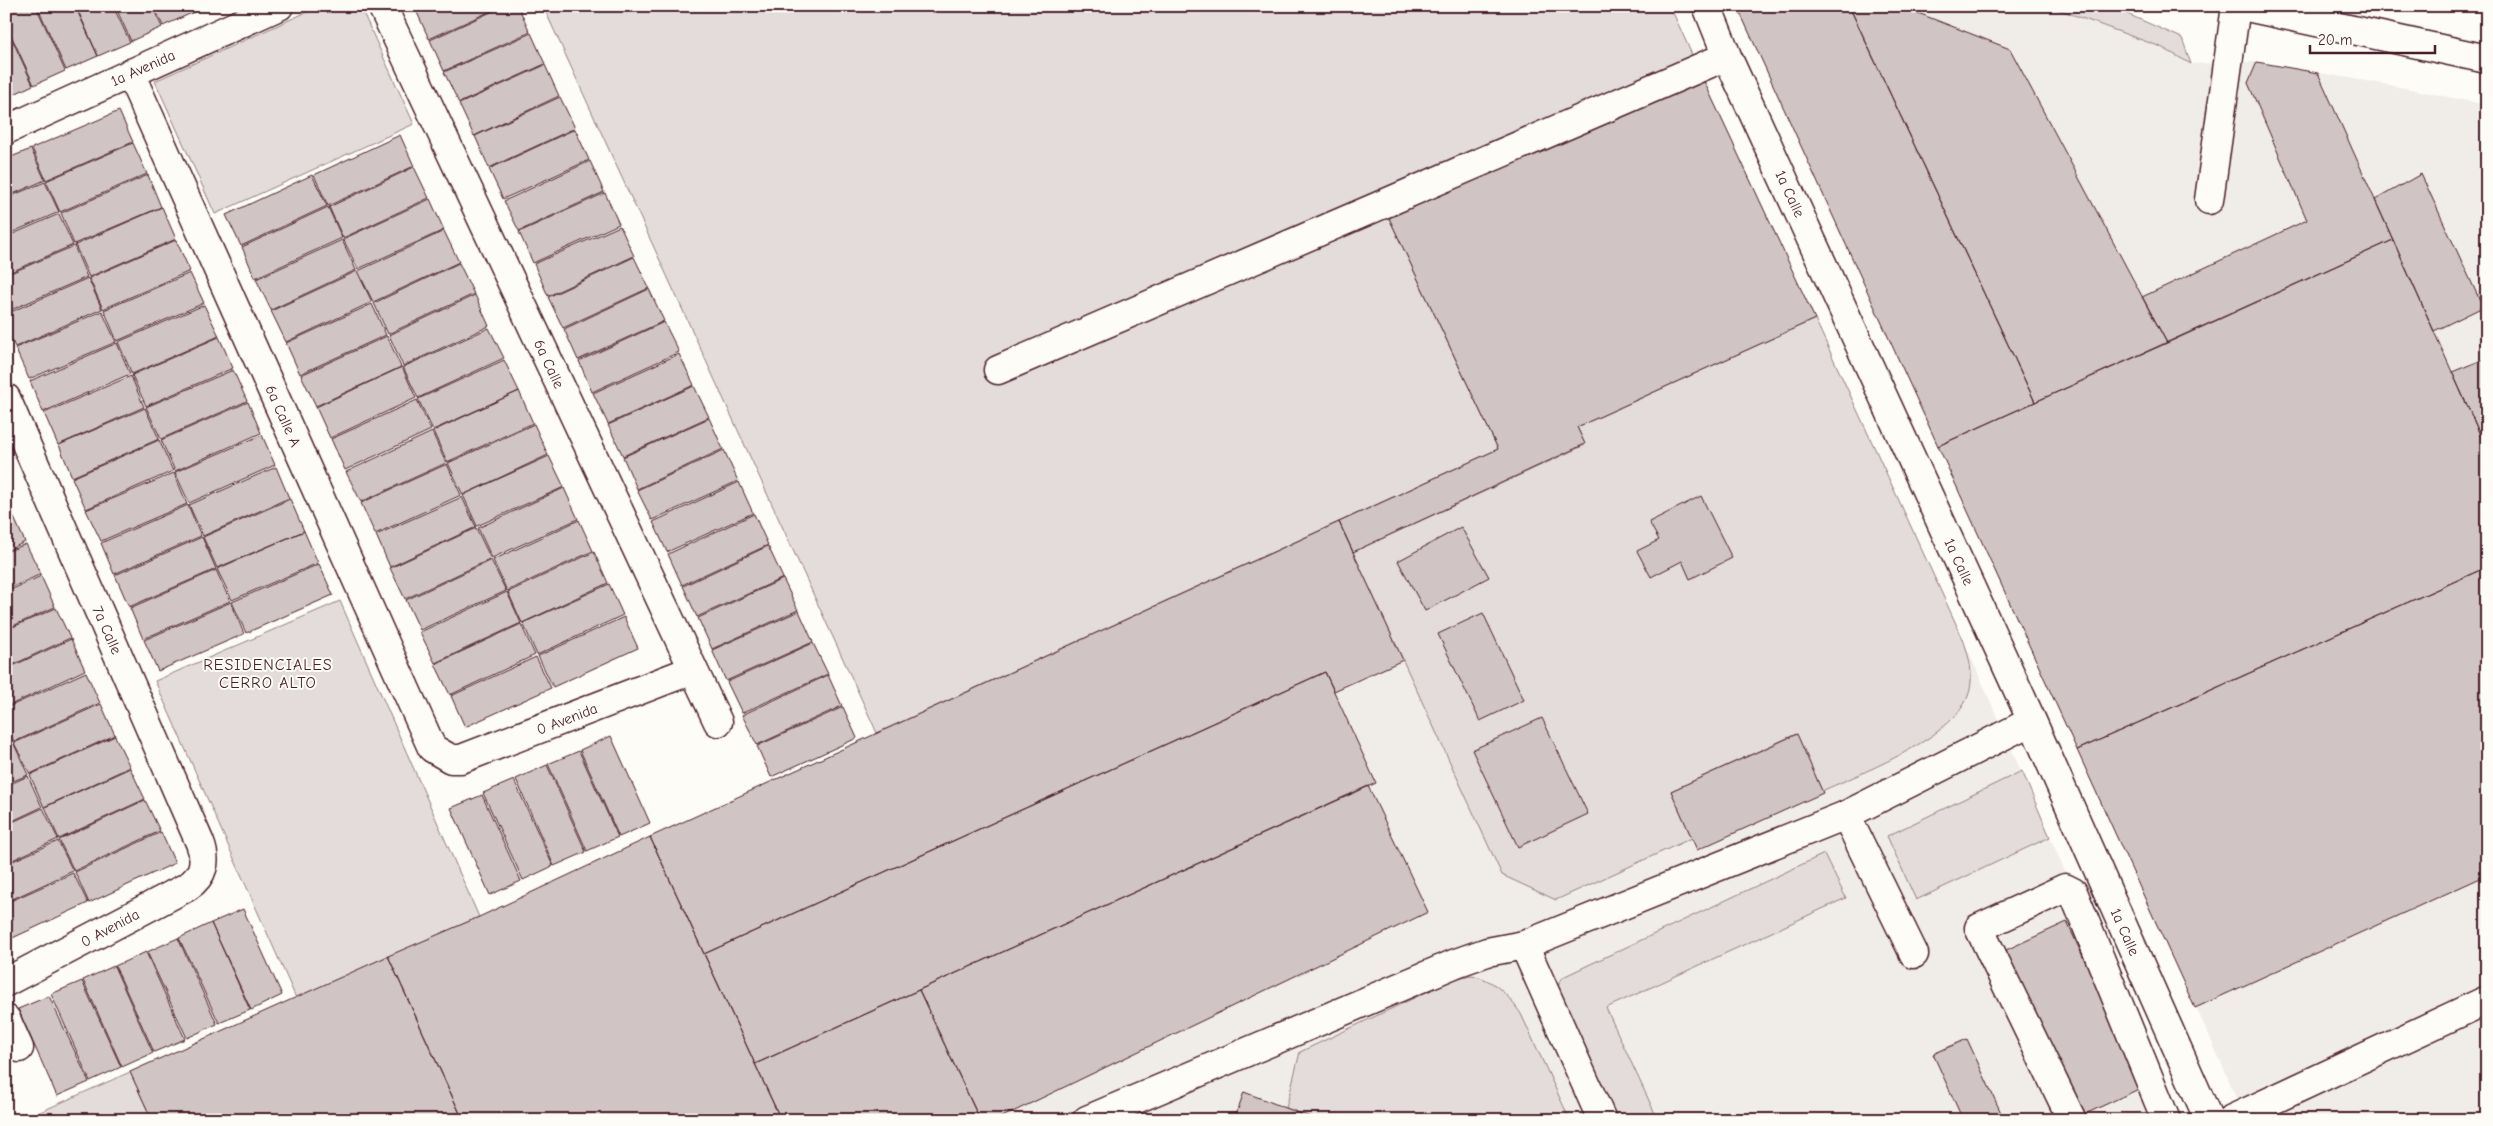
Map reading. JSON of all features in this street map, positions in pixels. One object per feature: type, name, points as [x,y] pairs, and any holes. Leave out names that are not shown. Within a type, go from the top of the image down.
[{"type":"main road","name":"1a Avenida","points":[[6,130],[279,6]]},
{"type":"main road","name":"6a Calle","points":[[382,6],[718,722]]},
{"type":"main road","name":"1a Calle","points":[[1707,6],[1727,56],[2032,721],[2209,1120]]},
{"type":"main road","points":[[2209,200],[2236,6]]},
{"type":"main road","points":[[2242,6],[2487,58]]},
{"type":"main road","points":[[998,370],[1727,56]]},
{"type":"main road","name":"6a Calle A","points":[[130,73],[427,739],[432,748],[441,755]]},
{"type":"main road","name":"7a Calle","points":[[6,398],[200,843],[204,864]]},
{"type":"main road","name":"0 Avenida","points":[[441,755],[450,759],[461,760],[692,670]]},
{"type":"main road","points":[[1087,1120],[1456,962],[1487,952],[1524,945],[1846,815],[2032,721]]},
{"type":"main road","points":[[1846,815],[1914,954]]},
{"type":"main road","name":"0 Avenida","points":[[6,982],[187,888],[201,873],[204,864]]},
{"type":"main road","points":[[2072,1120],[1979,928],[2065,888],[2073,892],[2166,1120]]},
{"type":"main road","points":[[1524,945],[1602,1120]]},
{"type":"main road","points":[[2230,1120],[2487,1000]]},
{"type":"main road","points":[[6,1019],[19,1048]]},
{"type":"shaded area","points":[[320,6],[360,6],[414,124],[215,214],[155,81]]},
{"type":"shaded area","points":[[543,6],[1670,6],[1703,79],[1389,218],[1498,449],[877,733]]},
{"type":"shaded area","points":[[1737,6],[2049,6],[2161,47],[2191,64],[2257,62],[2395,86],[2487,105],[2487,1120],[2245,1120],[2226,1073]]},
{"type":"shaded area","points":[[2049,6],[2109,6],[2182,38],[2191,64],[2161,47]]},
{"type":"shaded area","points":[[1703,79],[1963,639],[2174,1120],[152,1120],[388,956],[479,917],[1498,449],[1389,218]]},
{"type":"shaded area","points":[[1815,319],[1963,639],[1969,660],[1971,682],[1968,696],[1959,712],[1926,740],[1904,753],[1822,791],[1796,734],[1671,791],[1692,838],[1556,900],[1502,875],[1353,552],[1585,445],[1577,427]]},
{"type":"shaded area","points":[[340,601],[479,917],[296,998],[155,681]]},
{"type":"shaded area","points":[[2022,771],[2050,837],[1916,900],[1887,836]]},
{"type":"shaded area","points":[[1824,854],[1846,898],[1606,1008],[1658,1120],[1615,1120],[1561,1004],[1558,989],[1562,979]]},
{"type":"shaded area","points":[[1471,975],[1494,984],[1511,1000],[1521,1014],[1570,1120],[1318,1120],[1286,1108],[1300,1052],[1454,979]]},
{"type":"shaded area","points":[[130,1072],[152,1120],[22,1120]]},
{"type":"building","points":[[6,6],[36,6],[65,71],[34,85],[6,24]]},
{"type":"building","points":[[37,6],[75,6],[98,56],[66,70]]},
{"type":"building","points":[[76,6],[113,6],[130,42],[98,56]]},
{"type":"building","points":[[115,6],[152,6],[162,27],[131,41]]},
{"type":"building","points":[[154,6],[191,6],[194,12],[163,26]]},
{"type":"building","points":[[419,6],[502,6],[429,39],[415,8]]},
{"type":"building","points":[[504,6],[518,6],[530,32],[444,71],[430,40]]},
{"type":"building","points":[[1737,6],[1849,6],[2035,402],[1938,446]]},
{"type":"building","points":[[1849,6],[1900,6],[2010,49],[2167,343],[2035,402]]},
{"type":"building","points":[[6,26],[33,85],[6,98]]},
{"type":"building","points":[[531,33],[545,64],[459,103],[444,72]]},
{"type":"building","points":[[2257,62],[2318,73],[2393,240],[2167,343],[2142,297],[2307,220],[2248,83]]},
{"type":"building","points":[[545,65],[559,96],[474,136],[459,104]]},
{"type":"building","points":[[1703,79],[1815,319],[1577,427],[1585,444],[1353,552],[1339,522],[1498,449],[1389,218]]},
{"type":"building","points":[[560,97],[575,128],[489,168],[475,136]]},
{"type":"building","points":[[119,111],[133,142],[46,180],[32,148]]},
{"type":"building","points":[[575,129],[589,160],[503,199],[489,169]]},
{"type":"building","points":[[400,135],[414,166],[328,206],[314,175]]},
{"type":"building","points":[[133,143],[147,174],[60,212],[46,181]]},
{"type":"building","points":[[31,149],[45,180],[6,197],[6,159]]},
{"type":"building","points":[[590,161],[604,192],[519,231],[504,201]]},
{"type":"building","points":[[414,167],[429,198],[343,238],[329,207]]},
{"type":"building","points":[[2421,174],[2483,307],[2434,331],[2375,200]]},
{"type":"building","points":[[148,175],[161,207],[74,244],[61,213]]},
{"type":"building","points":[[312,175],[327,206],[241,246],[226,215]]},
{"type":"building","points":[[45,182],[59,212],[6,235],[6,198]]},
{"type":"building","points":[[605,193],[619,224],[533,263],[519,232]]},
{"type":"building","points":[[430,199],[444,230],[358,269],[343,239]]},
{"type":"building","points":[[162,207],[176,239],[89,277],[75,245]]},
{"type":"building","points":[[328,207],[342,238],[255,278],[242,247]]},
{"type":"building","points":[[59,214],[73,245],[6,274],[6,237]]},
{"type":"building","points":[[620,226],[634,256],[548,296],[534,264]]},
{"type":"building","points":[[444,231],[459,262],[373,302],[358,271]]},
{"type":"building","points":[[176,240],[190,271],[103,309],[89,278]]},
{"type":"building","points":[[342,240],[356,270],[271,310],[256,279]]},
{"type":"building","points":[[2393,240],[2487,450],[2487,567],[2077,750],[1938,446]]},
{"type":"building","points":[[74,246],[87,277],[6,312],[6,275]]},
{"type":"building","points":[[634,257],[649,288],[563,328],[548,297]]},
{"type":"building","points":[[459,263],[474,294],[388,334],[374,303]]},
{"type":"building","points":[[357,271],[372,302],[286,342],[271,311]]},
{"type":"building","points":[[190,273],[204,303],[117,341],[104,310]]},
{"type":"building","points":[[88,278],[102,309],[15,347],[6,328],[6,314]]},
{"type":"building","points":[[649,289],[664,321],[578,360],[564,329]]},
{"type":"building","points":[[475,295],[489,326],[403,366],[389,335]]},
{"type":"building","points":[[372,304],[386,335],[300,374],[286,343]]},
{"type":"building","points":[[204,305],[219,336],[132,374],[118,342]]},
{"type":"building","points":[[102,311],[116,342],[29,379],[15,348]]},
{"type":"building","points":[[664,322],[679,352],[592,392],[579,361]]},
{"type":"building","points":[[489,328],[504,358],[418,398],[403,367]]},
{"type":"building","points":[[387,336],[401,367],[316,406],[301,375]]},
{"type":"building","points":[[219,337],[233,368],[146,406],[132,375]]},
{"type":"building","points":[[117,343],[130,374],[43,412],[30,381]]},
{"type":"building","points":[[679,354],[694,385],[608,424],[593,393]]},
{"type":"building","points":[[2487,358],[2487,450],[2452,372]]},
{"type":"building","points":[[504,360],[519,391],[433,430],[418,399]]},
{"type":"building","points":[[402,367],[416,398],[330,438],[316,407]]},
{"type":"building","points":[[233,370],[247,401],[161,439],[146,407]]},
{"type":"building","points":[[131,376],[144,407],[58,445],[44,413]]},
{"type":"building","points":[[694,386],[709,417],[623,456],[608,425]]},
{"type":"building","points":[[519,391],[533,423],[447,462],[433,431]]},
{"type":"building","points":[[417,400],[431,430],[345,470],[331,439]]},
{"type":"building","points":[[248,402],[261,433],[175,471],[161,440]]},
{"type":"building","points":[[145,408],[159,439],[72,477],[59,445]]},
{"type":"building","points":[[709,418],[723,449],[637,489],[623,457]]},
{"type":"building","points":[[534,424],[548,455],[463,495],[448,463]]},
{"type":"building","points":[[432,432],[446,463],[361,502],[346,472]]},
{"type":"building","points":[[262,435],[275,465],[189,503],[175,472]]},
{"type":"building","points":[[159,440],[173,471],[86,509],[72,478]]},
{"type":"building","points":[[724,450],[738,481],[652,520],[637,490]]},
{"type":"building","points":[[549,456],[564,487],[477,526],[463,495]]},
{"type":"building","points":[[447,464],[461,495],[375,534],[361,503]]},
{"type":"building","points":[[276,467],[289,498],[203,536],[189,505]]},
{"type":"building","points":[[174,473],[187,504],[101,541],[86,510]]},
{"type":"building","points":[[739,482],[753,513],[667,552],[653,522]]},
{"type":"building","points":[[564,488],[578,519],[492,558],[478,528]]},
{"type":"building","points":[[1701,496],[1732,558],[1690,579],[1682,561],[1651,577],[1637,551],[1659,540],[1649,522]]},
{"type":"building","points":[[462,497],[476,527],[390,567],[376,535]]},
{"type":"building","points":[[290,499],[304,531],[217,568],[203,537]]},
{"type":"building","points":[[188,505],[201,536],[114,574],[101,543]]},
{"type":"building","points":[[11,511],[25,542],[6,551],[6,513]]},
{"type":"building","points":[[754,514],[768,545],[682,585],[668,554]]},
{"type":"building","points":[[579,520],[593,551],[507,591],[493,560]]},
{"type":"building","points":[[1339,522],[1403,660],[1334,691],[1325,672],[704,954],[650,837]]},
{"type":"building","points":[[1461,527],[1489,577],[1425,611],[1398,561]]},
{"type":"building","points":[[476,528],[491,559],[405,599],[390,568]]},
{"type":"building","points":[[304,531],[318,563],[232,600],[217,569]]},
{"type":"building","points":[[202,537],[216,569],[129,607],[115,575]]},
{"type":"building","points":[[26,544],[41,574],[6,590],[6,552]]},
{"type":"building","points":[[768,546],[783,578],[697,617],[683,586]]},
{"type":"building","points":[[594,552],[608,583],[522,623],[508,592]]},
{"type":"building","points":[[491,560],[506,591],[420,630],[406,600]]},
{"type":"building","points":[[319,564],[333,595],[246,633],[232,602]]},
{"type":"building","points":[[2487,567],[2487,875],[2195,1008],[2077,750]]},
{"type":"building","points":[[216,570],[230,601],[143,639],[130,608]]},
{"type":"building","points":[[41,576],[55,607],[6,629],[6,592]]},
{"type":"building","points":[[783,579],[798,610],[712,649],[698,618]]},
{"type":"building","points":[[609,584],[623,615],[537,655],[523,623]]},
{"type":"building","points":[[507,592],[521,623],[435,663],[420,632]]},
{"type":"building","points":[[231,602],[244,634],[158,671],[144,640]]},
{"type":"building","points":[[56,608],[70,638],[6,668],[6,630]]},
{"type":"building","points":[[799,611],[813,642],[726,681],[712,650]]},
{"type":"building","points":[[1483,613],[1524,700],[1480,721],[1438,634]]},
{"type":"building","points":[[624,617],[638,648],[553,687],[538,656]]},
{"type":"building","points":[[521,624],[535,655],[450,695],[435,664]]},
{"type":"building","points":[[71,639],[85,670],[6,707],[6,669]]},
{"type":"building","points":[[813,643],[828,674],[742,713],[727,682]]},
{"type":"building","points":[[536,657],[551,688],[465,727],[451,696]]},
{"type":"building","points":[[86,672],[100,703],[14,742],[6,724],[6,708]]},
{"type":"building","points":[[1325,672],[1376,783],[755,1064],[704,954]]},
{"type":"building","points":[[828,675],[842,706],[757,745],[742,715]]},
{"type":"building","points":[[101,704],[115,735],[30,774],[14,743]]},
{"type":"building","points":[[843,707],[857,738],[771,777],[757,746]]},
{"type":"building","points":[[1542,718],[1588,814],[1518,847],[1472,750]]},
{"type":"building","points":[[1797,734],[1823,793],[1697,850],[1671,791]]},
{"type":"building","points":[[115,736],[130,767],[44,807],[30,775]]},
{"type":"building","points":[[611,736],[650,823],[619,837],[580,750]]},
{"type":"building","points":[[14,744],[28,775],[6,784],[6,748]]},
{"type":"building","points":[[579,751],[618,837],[587,851],[548,764]]},
{"type":"building","points":[[547,765],[586,852],[554,866],[516,779]]},
{"type":"building","points":[[130,768],[145,799],[59,839],[45,807]]},
{"type":"building","points":[[28,776],[42,807],[6,824],[6,786]]},
{"type":"building","points":[[514,780],[553,866],[523,880],[483,793]]},
{"type":"building","points":[[1368,786],[1428,912],[996,1120],[980,1120],[919,990]]},
{"type":"building","points":[[482,795],[521,881],[490,895],[451,808]]},
{"type":"building","points":[[145,800],[160,831],[74,871],[59,840]]},
{"type":"building","points":[[43,808],[58,839],[6,863],[6,825]]},
{"type":"building","points":[[161,832],[175,863],[89,903],[75,872]]},
{"type":"building","points":[[650,837],[781,1120],[463,1120],[388,956],[479,917]]},
{"type":"building","points":[[58,841],[73,871],[6,902],[6,864]]},
{"type":"building","points":[[73,873],[88,903],[6,941],[6,903]]},
{"type":"building","points":[[243,909],[282,995],[251,1010],[211,923]]},
{"type":"building","points":[[2067,922],[2143,1087],[2083,1115],[2006,950]]},
{"type":"building","points":[[211,923],[250,1010],[219,1023],[179,938]]},
{"type":"building","points":[[178,938],[217,1024],[187,1038],[147,952]]},
{"type":"building","points":[[146,952],[185,1039],[154,1052],[115,966]]},
{"type":"building","points":[[388,956],[463,1120],[152,1120],[130,1072]]},
{"type":"building","points":[[114,966],[153,1053],[122,1067],[83,980]]},
{"type":"building","points":[[82,981],[121,1067],[90,1081],[51,994]]},
{"type":"building","points":[[919,990],[980,1120],[781,1120],[755,1064]]},
{"type":"building","points":[[49,996],[89,1082],[57,1096],[18,1009]]},
{"type":"building","points":[[1967,1039],[2002,1115],[1991,1120],[1963,1120],[1933,1054]]},
{"type":"building","points":[[1244,1092],[1286,1108],[1318,1120],[1234,1120]]},
{"type":"district","name":"RESIDENCIALES CERRO ALTO","points":[[268,673]]}]
